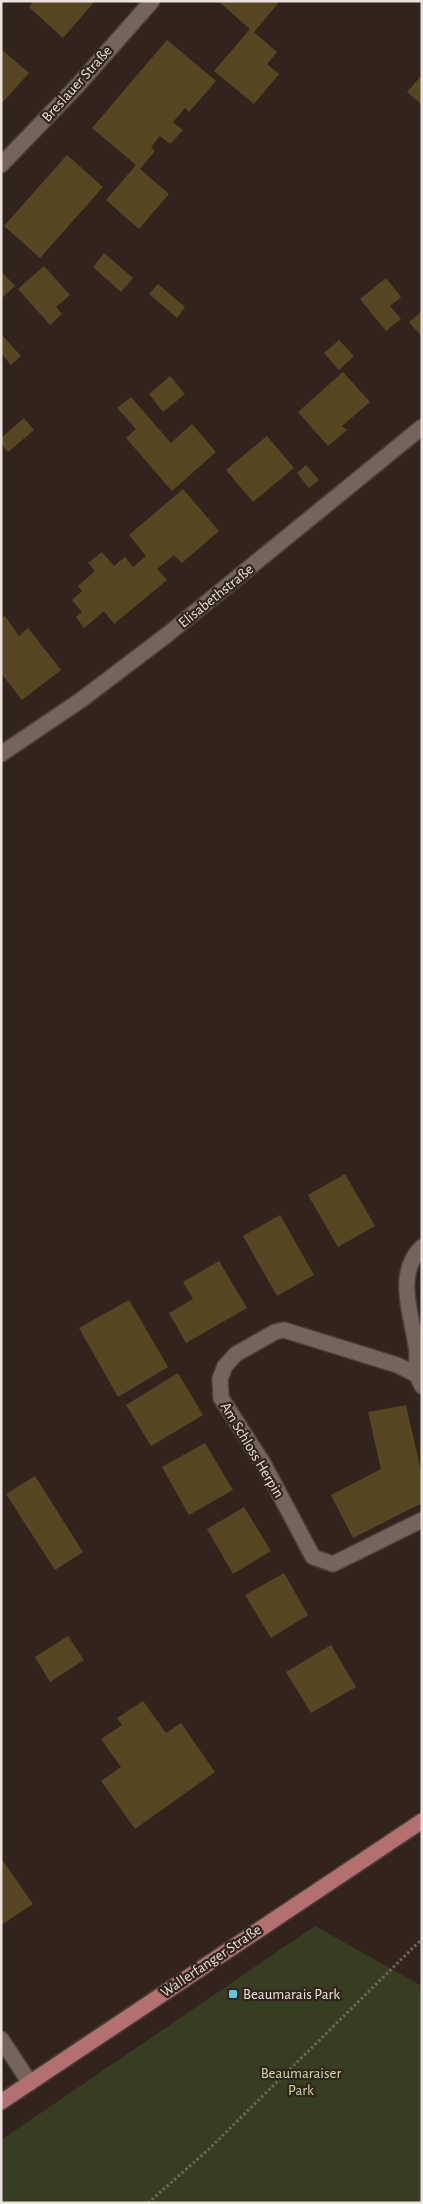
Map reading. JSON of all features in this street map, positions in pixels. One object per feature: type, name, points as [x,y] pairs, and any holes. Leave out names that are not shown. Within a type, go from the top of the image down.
[{"type":"main road","name":"Wallerfanger Straße","points":[[1,2102],[422,1821]]},
{"type":"street","name":"Breslauer Straße","points":[[1,165],[78,85],[152,1]]},
{"type":"street","name":"Elisabethstraße","points":[[1,754],[81,700],[168,634],[422,427]]},
{"type":"street","name":"Am Schloss Herpin","points":[[418,1380],[417,1348],[407,1300],[407,1273],[416,1252],[422,1247]]},
{"type":"street","name":"Am Schloss Herpin","points":[[418,1380],[397,1365],[284,1330],[275,1332],[236,1354],[225,1366],[220,1379],[221,1398],[263,1463],[313,1557],[333,1564],[422,1520]]},
{"type":"street","points":[[1,2039],[30,2083]]},
{"type":"path","points":[[148,2203],[209,2149],[422,1939]]},
{"type":"green space","name":"Beaumaraiser Park","points":[[315,1926],[422,1986],[422,2203],[1,2203],[1,2140]]},
{"type":"building","points":[[33,1],[95,1],[63,38],[29,7]]},
{"type":"building","points":[[218,1],[280,1],[254,32],[277,52],[267,64],[279,74],[254,104],[214,71],[250,29]]},
{"type":"building","points":[[167,40],[216,81],[189,112],[185,108],[173,122],[183,130],[170,144],[160,136],[151,147],[155,151],[140,169],[169,194],[139,229],[106,200],[136,165],[92,128]]},
{"type":"building","points":[[1,49],[29,73],[1,104]]},
{"type":"building","points":[[422,75],[422,105],[407,92]]},
{"type":"building","points":[[67,155],[103,187],[40,258],[4,226]]},
{"type":"building","points":[[104,253],[133,278],[121,292],[93,267]]},
{"type":"building","points":[[44,266],[70,295],[56,307],[62,314],[50,325],[18,289]]},
{"type":"building","points":[[1,271],[15,286],[1,299]]},
{"type":"building","points":[[386,278],[401,297],[390,306],[401,319],[386,331],[360,299]]},
{"type":"building","points":[[158,284],[185,307],[177,318],[149,294]]},
{"type":"building","points":[[422,311],[422,337],[409,322]]},
{"type":"building","points":[[1,334],[21,356],[11,365],[1,353]]},
{"type":"building","points":[[339,340],[354,356],[339,370],[324,353]]},
{"type":"building","points":[[343,372],[370,402],[342,426],[347,430],[328,446],[298,412]]},
{"type":"building","points":[[170,376],[185,394],[163,412],[149,394]]},
{"type":"building","points":[[131,397],[171,443],[192,424],[216,452],[172,491],[126,438],[136,429],[117,408]]},
{"type":"building","points":[[24,418],[34,430],[8,452],[1,444],[1,438]]},
{"type":"building","points":[[267,436],[294,468],[253,502],[226,470]]},
{"type":"building","points":[[306,465],[319,480],[309,488],[297,473]]},
{"type":"building","points":[[183,489],[219,531],[182,563],[174,555],[157,569],[167,580],[114,624],[104,611],[84,628],[76,617],[82,612],[72,600],[82,591],[78,586],[95,571],[88,563],[102,552],[114,566],[125,557],[133,567],[146,556],[129,535]]},
{"type":"building","points":[[5,616],[19,636],[28,628],[61,670],[22,700],[1,673],[1,619]]},
{"type":"building","points":[[345,1174],[375,1226],[338,1247],[308,1195]]},
{"type":"building","points":[[280,1215],[314,1275],[277,1296],[243,1236]]},
{"type":"building","points":[[219,1261],[247,1308],[186,1343],[169,1313],[193,1299],[183,1282]]},
{"type":"building","points":[[129,1300],[168,1367],[118,1397],[79,1328]]},
{"type":"building","points":[[178,1373],[203,1415],[151,1446],[126,1405]]},
{"type":"building","points":[[406,1405],[422,1475],[422,1503],[353,1538],[331,1495],[381,1469],[368,1412]]},
{"type":"building","points":[[205,1443],[233,1490],[189,1515],[162,1467]]},
{"type":"building","points":[[35,1476],[83,1552],[55,1570],[6,1494]]},
{"type":"building","points":[[244,1507],[271,1551],[233,1574],[207,1529]]},
{"type":"building","points":[[284,1573],[308,1615],[271,1638],[245,1595]]},
{"type":"building","points":[[68,1636],[84,1660],[50,1682],[35,1657]]},
{"type":"building","points":[[331,1645],[356,1687],[311,1713],[286,1672]]},
{"type":"building","points":[[143,1701],[166,1733],[181,1723],[215,1772],[135,1829],[101,1781],[121,1767],[101,1739],[122,1725],[117,1718]]},
{"type":"building","points":[[1,1858],[33,1904],[1,1925]]},
{"type":"place","name":"Beaumarais Park","points":[[233,1994]]}]
